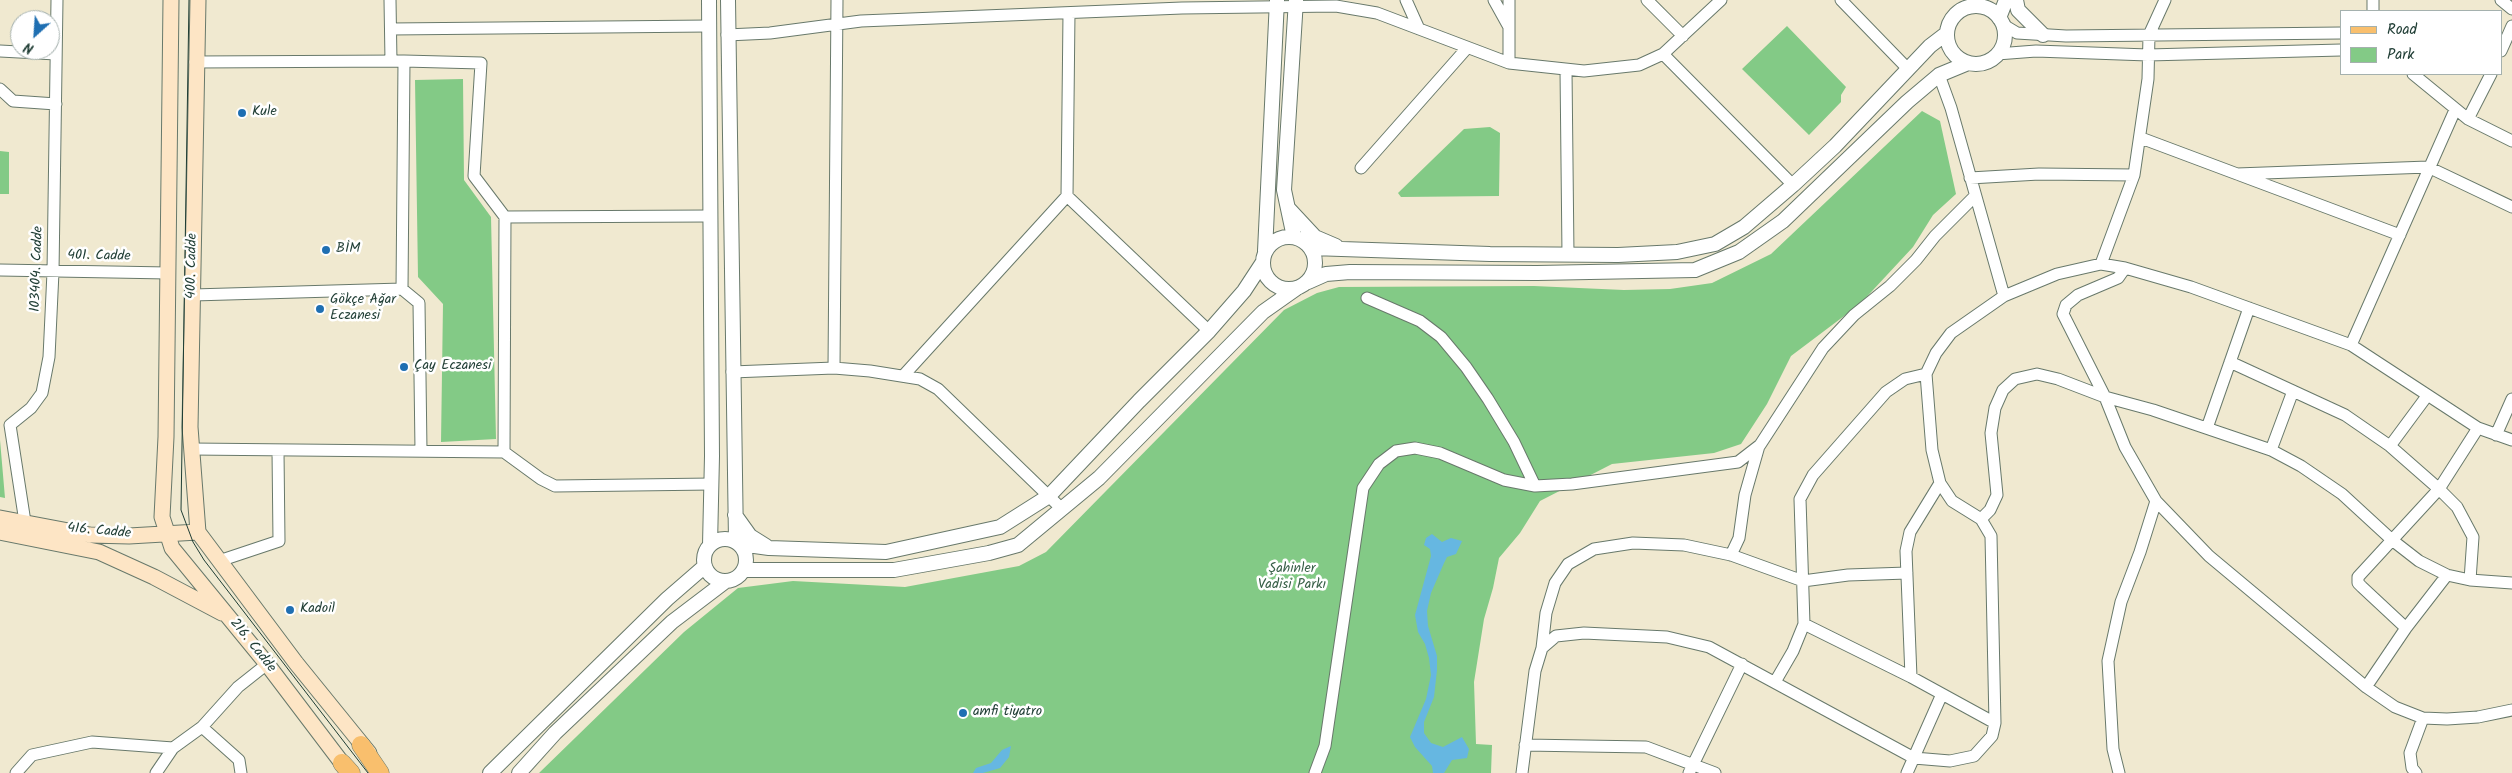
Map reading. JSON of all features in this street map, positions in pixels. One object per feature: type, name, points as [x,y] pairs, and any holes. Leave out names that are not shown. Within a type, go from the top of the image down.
[{"type":"main road","name":"400. Cadde","points":[[162,512],[166,427],[172,0]]},
{"type":"main road","name":"400. Cadde","points":[[198,0],[195,62],[191,449],[198,532]]},
{"type":"main road","name":"216. Cadde","points":[[162,512],[172,548],[267,664],[347,770]]},
{"type":"main road","points":[[129,536],[147,530],[162,512]]},
{"type":"main road","name":"416. Cadde","points":[[0,518],[90,535],[129,536],[198,532]]},
{"type":"main road","points":[[0,532],[99,552],[154,577],[226,615]]},
{"type":"main road","name":"216. Cadde","points":[[198,532],[361,745],[387,773]]},
{"type":"main road","points":[[361,745],[380,773]]},
{"type":"street","points":[[390,0],[391,61]]},
{"type":"street","points":[[708,0],[712,484],[710,545]]},
{"type":"street","points":[[519,773],[555,733],[672,622],[726,581],[736,578],[744,570],[746,554],[738,543],[735,515],[728,0]]},
{"type":"street","points":[[834,368],[837,0]]},
{"type":"street","points":[[1406,0],[1419,29]]},
{"type":"street","points":[[1494,0],[1510,28]]},
{"type":"street","points":[[1508,0],[1510,28],[1509,63]]},
{"type":"street","points":[[1647,0],[1683,36]]},
{"type":"street","points":[[727,35],[770,33],[861,21],[1069,12],[1153,5],[1296,3],[1336,6],[1377,13],[1509,63],[1584,71],[1639,65],[1663,54],[1721,0]]},
{"type":"street","points":[[1842,0],[1908,69]]},
{"type":"street","points":[[1277,3],[1264,257],[1265,274],[1270,282],[1288,290],[1326,274],[1350,272],[1546,273],[1695,270],[1739,252],[1783,221],[1907,102],[1939,76],[1968,63],[1981,64],[1997,54],[2004,43],[2001,21],[2006,0]]},
{"type":"street","points":[[2016,0],[2018,10],[2043,35]]},
{"type":"street","points":[[2101,264],[2134,175],[2141,138],[2149,35],[2165,0]]},
{"type":"street","points":[[2501,0],[2512,9]]},
{"type":"street","points":[[1294,237],[1284,190],[1296,3]]},
{"type":"street","points":[[1312,248],[1568,255],[1677,252],[1715,244],[1744,227],[1835,146],[1930,46],[1947,34],[1954,16],[1973,3],[1984,7],[2017,33],[2103,37],[2340,33]]},
{"type":"street","points":[[903,376],[1067,196],[1069,12]]},
{"type":"street","points":[[391,29],[709,26]]},
{"type":"street","points":[[2502,49],[2512,26]]},
{"type":"street","points":[[1947,34],[1952,52],[1968,63]]},
{"type":"street","points":[[1361,168],[1467,48]]},
{"type":"street","points":[[1997,54],[2036,51],[2148,55],[2340,50]]},
{"type":"street","points":[[1663,54],[1793,185]]},
{"type":"street","name":"103404. Cadde","points":[[25,522],[5,424],[31,408],[42,393],[49,357],[53,272],[56,60]]},
{"type":"street","points":[[195,62],[404,61],[480,63],[474,176],[505,216],[504,452]]},
{"type":"street","points":[[402,289],[404,61]]},
{"type":"street","points":[[1566,70],[1568,255]]},
{"type":"street","points":[[2414,75],[2468,120],[2512,141]]},
{"type":"street","points":[[2468,120],[2490,75]]},
{"type":"street","points":[[1939,76],[1951,108],[2004,296]]},
{"type":"street","points":[[0,89],[13,100],[56,104]]},
{"type":"street","points":[[2351,345],[2428,167],[2455,110]]},
{"type":"street","points":[[2141,138],[2400,235]]},
{"type":"street","points":[[2237,174],[2428,167],[2512,207]]},
{"type":"street","points":[[1970,178],[2039,174],[2134,175]]},
{"type":"street","points":[[1067,196],[1209,331]]},
{"type":"street","points":[[1731,555],[1739,538],[1744,494],[1760,445],[1823,348],[1854,315],[1890,286],[1916,260],[1935,236],[1975,196]]},
{"type":"street","points":[[1288,208],[1315,237],[1344,249]]},
{"type":"street","points":[[505,216],[709,216]]},
{"type":"street","points":[[726,581],[710,575],[705,566],[704,555],[710,545],[719,539],[769,548],[886,552],[1000,528],[1049,496],[1138,401],[1209,331],[1244,291],[1264,257],[1278,240],[1294,237],[1304,240],[1312,248],[1317,258],[1315,271],[1303,285],[1263,312],[1099,478],[1018,544],[989,553],[894,570],[744,570]]},
{"type":"street","points":[[1542,648],[1556,636],[1584,633],[1667,637],[1709,647],[1914,758],[1950,761],[1974,756],[1992,736],[1995,723],[1991,536],[1981,519],[1952,502],[1940,484],[1932,450],[1926,374],[1936,353],[1951,332],[2004,296],[2057,274],[2101,264],[2125,268],[2191,287],[2351,345],[2478,428],[2512,440]]},
{"type":"street","points":[[2125,268],[2118,278],[2078,295],[2066,305],[2064,314],[2105,397],[2124,447],[2156,501],[2209,556],[2366,687],[2395,707],[2423,718],[2447,719],[2470,718],[2512,710]]},
{"type":"street","name":"401. Cadde","points":[[0,270],[168,274]]},
{"type":"street","points":[[193,295],[402,289],[419,303],[420,450]]},
{"type":"street","points":[[1367,298],[1420,321],[1441,337],[1466,367],[1488,399],[1514,442],[1535,486]]},
{"type":"street","points":[[2207,428],[2249,308]]},
{"type":"street","points":[[2230,362],[2345,415],[2390,446],[2439,489],[2457,507],[2473,537],[2470,580]]},
{"type":"street","points":[[732,372],[834,368],[920,379],[938,389],[1062,509]]},
{"type":"street","points":[[1775,682],[1793,651],[1804,624],[1800,499],[1813,475],[1886,392],[1905,379],[1926,374]]},
{"type":"street","points":[[1981,519],[1990,510],[1996,495],[1991,433],[1995,408],[2003,390],[2015,379],[2037,374],[2058,379],[2105,397],[2271,450],[2300,466],[2342,494],[2392,540],[2419,561],[2447,575],[2470,580],[2512,583]]},
{"type":"street","points":[[2271,450],[2294,391]]},
{"type":"street","points":[[2390,446],[2428,396]]},
{"type":"street","points":[[2496,435],[2512,399]]},
{"type":"street","points":[[2406,628],[2358,583],[2358,577],[2439,489],[2478,428]]},
{"type":"street","points":[[1315,773],[1325,746],[1364,488],[1379,464],[1396,451],[1415,448],[1440,453],[1504,480],[1535,486],[1572,484],[1738,462],[1760,445]]},
{"type":"street","points":[[191,449],[504,452],[541,479],[555,486],[712,484]]},
{"type":"street","points":[[219,561],[279,541],[278,451]]},
{"type":"street","points":[[1911,677],[1906,551],[1910,532],[1940,484]]},
{"type":"street","points":[[2119,773],[2113,749],[2108,661],[2121,602],[2140,552],[2156,501]]},
{"type":"street","points":[[735,515],[750,536],[769,548]]},
{"type":"street","points":[[1522,773],[1535,671],[1542,648],[1546,613],[1555,583],[1568,564],[1594,549],[1633,543],[1684,545],[1731,555],[1803,580],[1848,575],[1907,573]]},
{"type":"street","points":[[490,773],[667,599],[705,566]]},
{"type":"street","points":[[2366,687],[2406,628],[2447,575]]},
{"type":"street","points":[[1804,624],[1911,677],[1995,723]]},
{"type":"street","points":[[156,773],[172,748],[202,727],[238,687],[267,664]]},
{"type":"street","points":[[1691,768],[1742,664]]},
{"type":"street","points":[[1907,773],[1942,694]]},
{"type":"street","points":[[2416,773],[2412,768],[2410,753],[2423,718]]},
{"type":"street","points":[[202,727],[239,760],[241,773]]},
{"type":"street","points":[[16,773],[32,755],[92,742],[172,748]]},
{"type":"street","points":[[1525,745],[1646,747],[1691,768],[1715,773]]},
{"type":"green space","points":[[1787,26],[1846,87],[1841,95],[1841,102],[1809,135],[1742,69]]},
{"type":"green space","points":[[463,79],[464,180],[491,217],[496,439],[441,442],[443,304],[418,277],[415,80]]},
{"type":"green space","name":"Şahinler Vadisi Parkı","points":[[1922,111],[1940,121],[1956,194],[1933,215],[1913,247],[1860,304],[1791,356],[1767,404],[1741,444],[1714,453],[1612,464],[1540,501],[1520,533],[1499,558],[1484,619],[1474,682],[1476,744],[1492,745],[1491,773],[539,773],[684,632],[738,588],[793,581],[905,587],[1019,566],[1046,552],[1284,310],[1317,293],[1339,287],[1534,286],[1624,290],[1670,289],[1712,283],[1771,254]]},
{"type":"green space","points":[[1490,127],[1500,133],[1499,196],[1401,197],[1398,193],[1464,129]]},
{"type":"green space","points":[[0,151],[9,152],[9,194],[0,194]]},
{"type":"green space","points":[[0,440],[5,498],[0,497]]},
{"type":"water","points":[[1432,534],[1442,542],[1451,538],[1462,541],[1456,554],[1447,557],[1431,593],[1427,611],[1428,626],[1437,656],[1437,670],[1434,697],[1424,722],[1424,733],[1431,743],[1443,747],[1462,737],[1469,749],[1467,758],[1452,760],[1444,773],[1433,773],[1432,766],[1415,747],[1410,737],[1426,699],[1431,675],[1429,658],[1425,644],[1418,632],[1415,615],[1431,556],[1430,549],[1424,545],[1426,538]]},
{"type":"water","points":[[1011,746],[1009,757],[1000,768],[983,773],[973,773],[976,768],[991,763],[1002,750]]},
{"type":"tram line","points":[[189,0],[181,510],[193,542],[204,560],[368,773]]},
{"type":"place","name":"Kule","points":[[242,113]]},
{"type":"place","name":"BİM","points":[[326,250]]},
{"type":"place","name":"Gökçe Ağar Eczanesi","points":[[320,309]]},
{"type":"place","name":"Çay Eczanesi","points":[[404,367]]},
{"type":"place","name":"Kadoil","points":[[290,610]]},
{"type":"place","name":"amfi tiyatro","points":[[963,713]]}]
